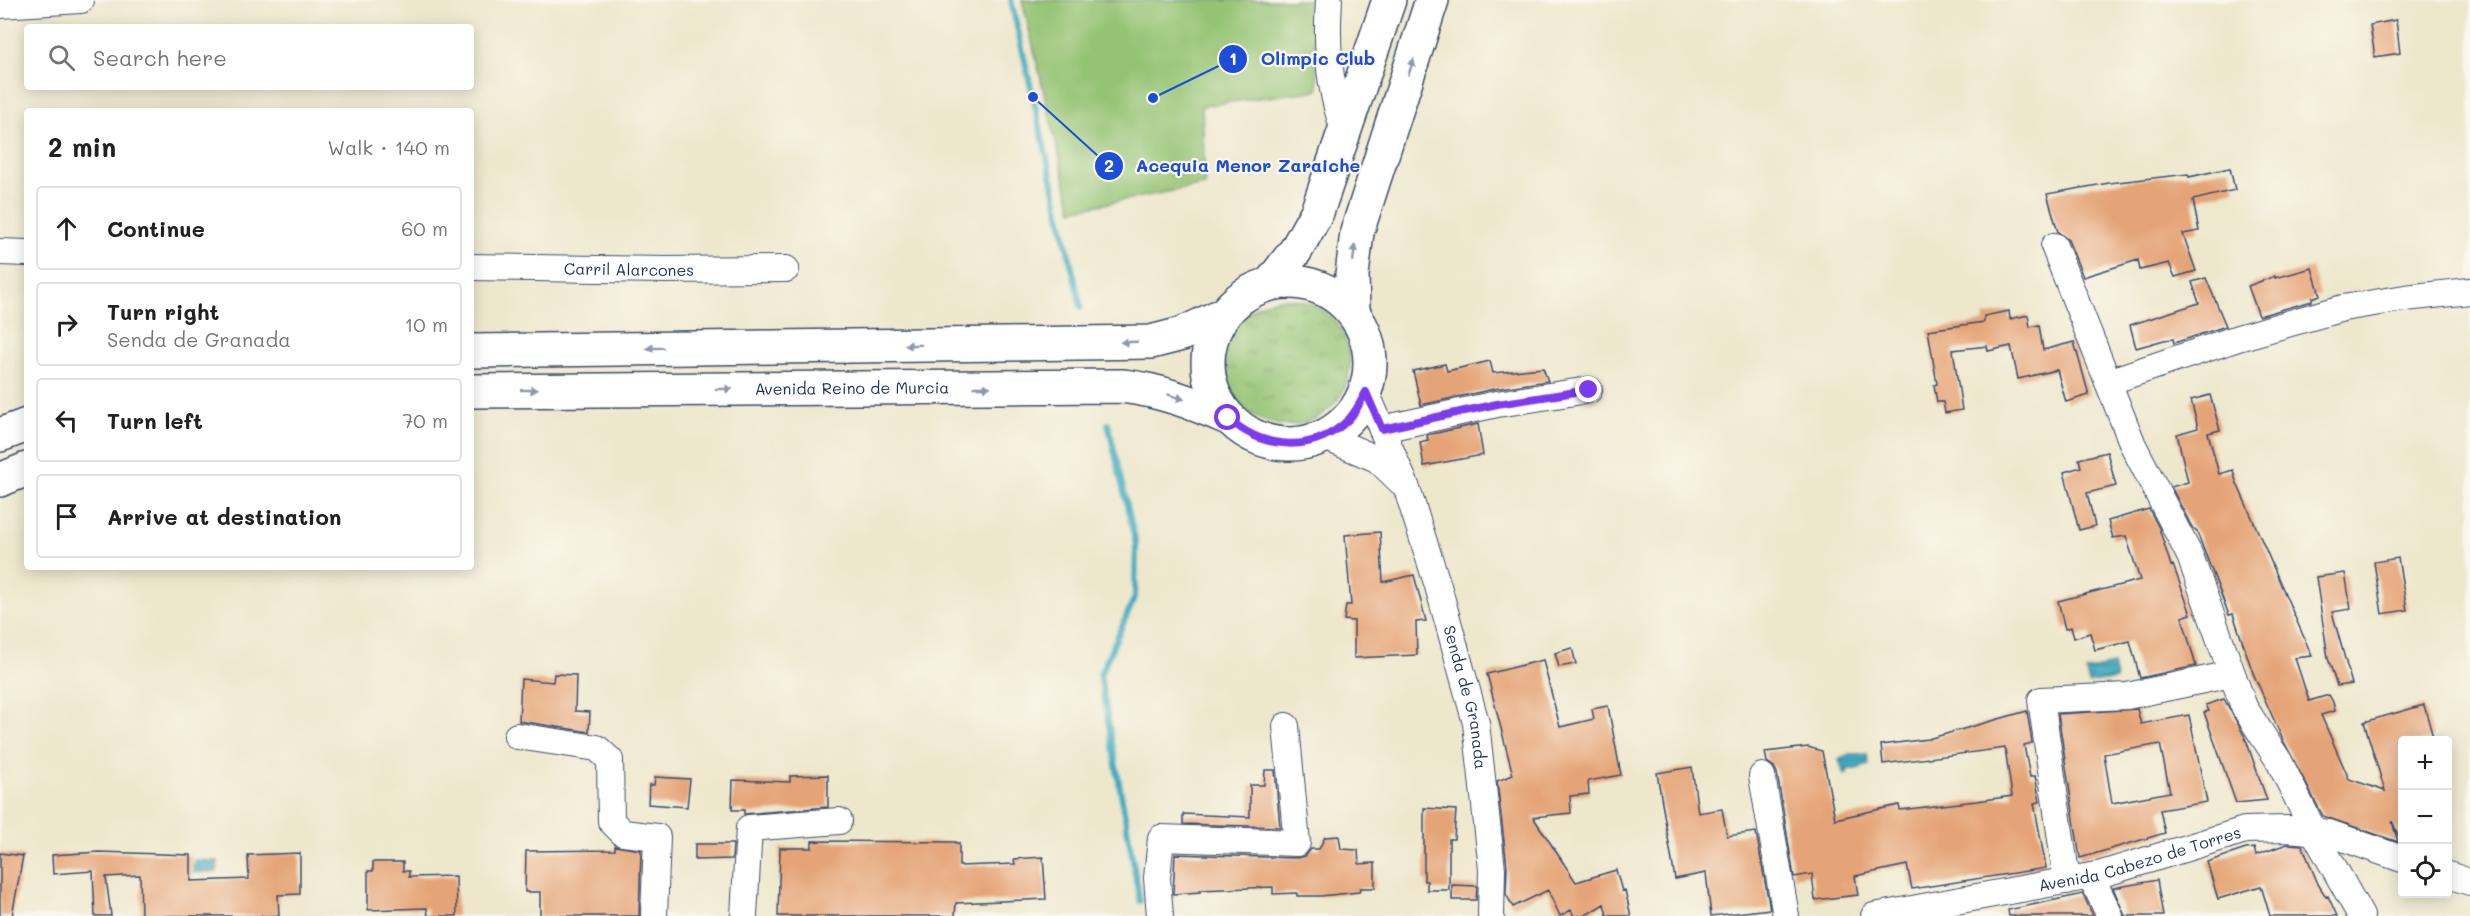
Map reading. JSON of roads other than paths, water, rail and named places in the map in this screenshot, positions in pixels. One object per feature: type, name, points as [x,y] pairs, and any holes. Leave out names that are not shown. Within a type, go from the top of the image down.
[{"type":"main road","points":[[1270,284],[1296,250],[1317,212],[1389,0]]},
{"type":"main road","points":[[1353,311],[1352,275],[1357,232],[1432,0]]},
{"type":"main road","points":[[474,351],[1151,342],[1182,334],[1224,314],[1245,295],[1270,284],[1300,282],[1329,292],[1353,311],[1366,336],[1371,364],[1366,392],[1350,419],[1325,437],[1293,445],[1264,441],[1238,428],[1228,418],[1214,394],[1208,367],[1212,339],[1224,314]]},
{"type":"main road","name":"Avenida Reino de Murcia","points":[[474,391],[1122,386],[1150,389],[1186,400],[1228,418]]},
{"type":"main road","points":[[0,435],[24,425]]},
{"type":"main road","points":[[0,480],[24,470]]},
{"type":"street","points":[[0,5],[81,0]]},
{"type":"street","points":[[1329,0],[1327,37],[1337,111],[1345,132]]},
{"type":"street","points":[[2054,246],[2133,445],[2190,556],[2244,707],[2279,761],[2361,916]]},
{"type":"street","points":[[0,252],[24,253]]},
{"type":"street","name":"Carril Alarcones","points":[[474,267],[786,269]]},
{"type":"street","points":[[2108,382],[2238,338],[2343,308],[2470,291]]},
{"type":"street","points":[[1382,429],[1497,404],[1589,390]]},
{"type":"street","name":"Senda de Granada","points":[[1366,392],[1406,486],[1438,586],[1476,723],[1492,869],[1491,916]]},
{"type":"street","name":"Senda de Granada","points":[[1325,437],[1377,459],[1406,486]]},
{"type":"street","points":[[2067,881],[2041,700],[2127,696],[2232,675]]},
{"type":"street","points":[[1160,916],[1157,878],[1161,838],[1297,843],[1286,726]]},
{"type":"street","points":[[517,736],[597,748],[610,760],[611,821],[623,833],[657,837],[654,916]]},
{"type":"street","points":[[1762,776],[1786,916]]},
{"type":"street","points":[[744,916],[749,828],[839,821]]},
{"type":"street","name":"Avenida Cabezo de Torres","points":[[1888,915],[1966,908],[2091,876],[2245,830],[2288,829],[2329,833],[2398,857]]},
{"type":"street","points":[[2091,876],[2110,916]]},
{"type":"street","points":[[2452,876],[2470,882]]},
{"type":"water","points":[[2113,665],[2116,679],[2089,684],[2086,671]]},
{"type":"water","points":[[1850,754],[1867,754],[1869,765],[1848,769],[1847,774],[1844,775],[1839,759]]},
{"type":"water","points":[[194,860],[218,861],[217,872],[193,872]]},
{"type":"waterway","points":[[1011,0],[1081,307]]},
{"type":"waterway","points":[[1108,424],[1136,544],[1135,597],[1100,675],[1140,901]]},
{"type":"place","name":"Acequia Menor Zaraiche","points":[[1033,97]]},
{"type":"place","name":"Olimpic Club","points":[[1153,98]]}]
